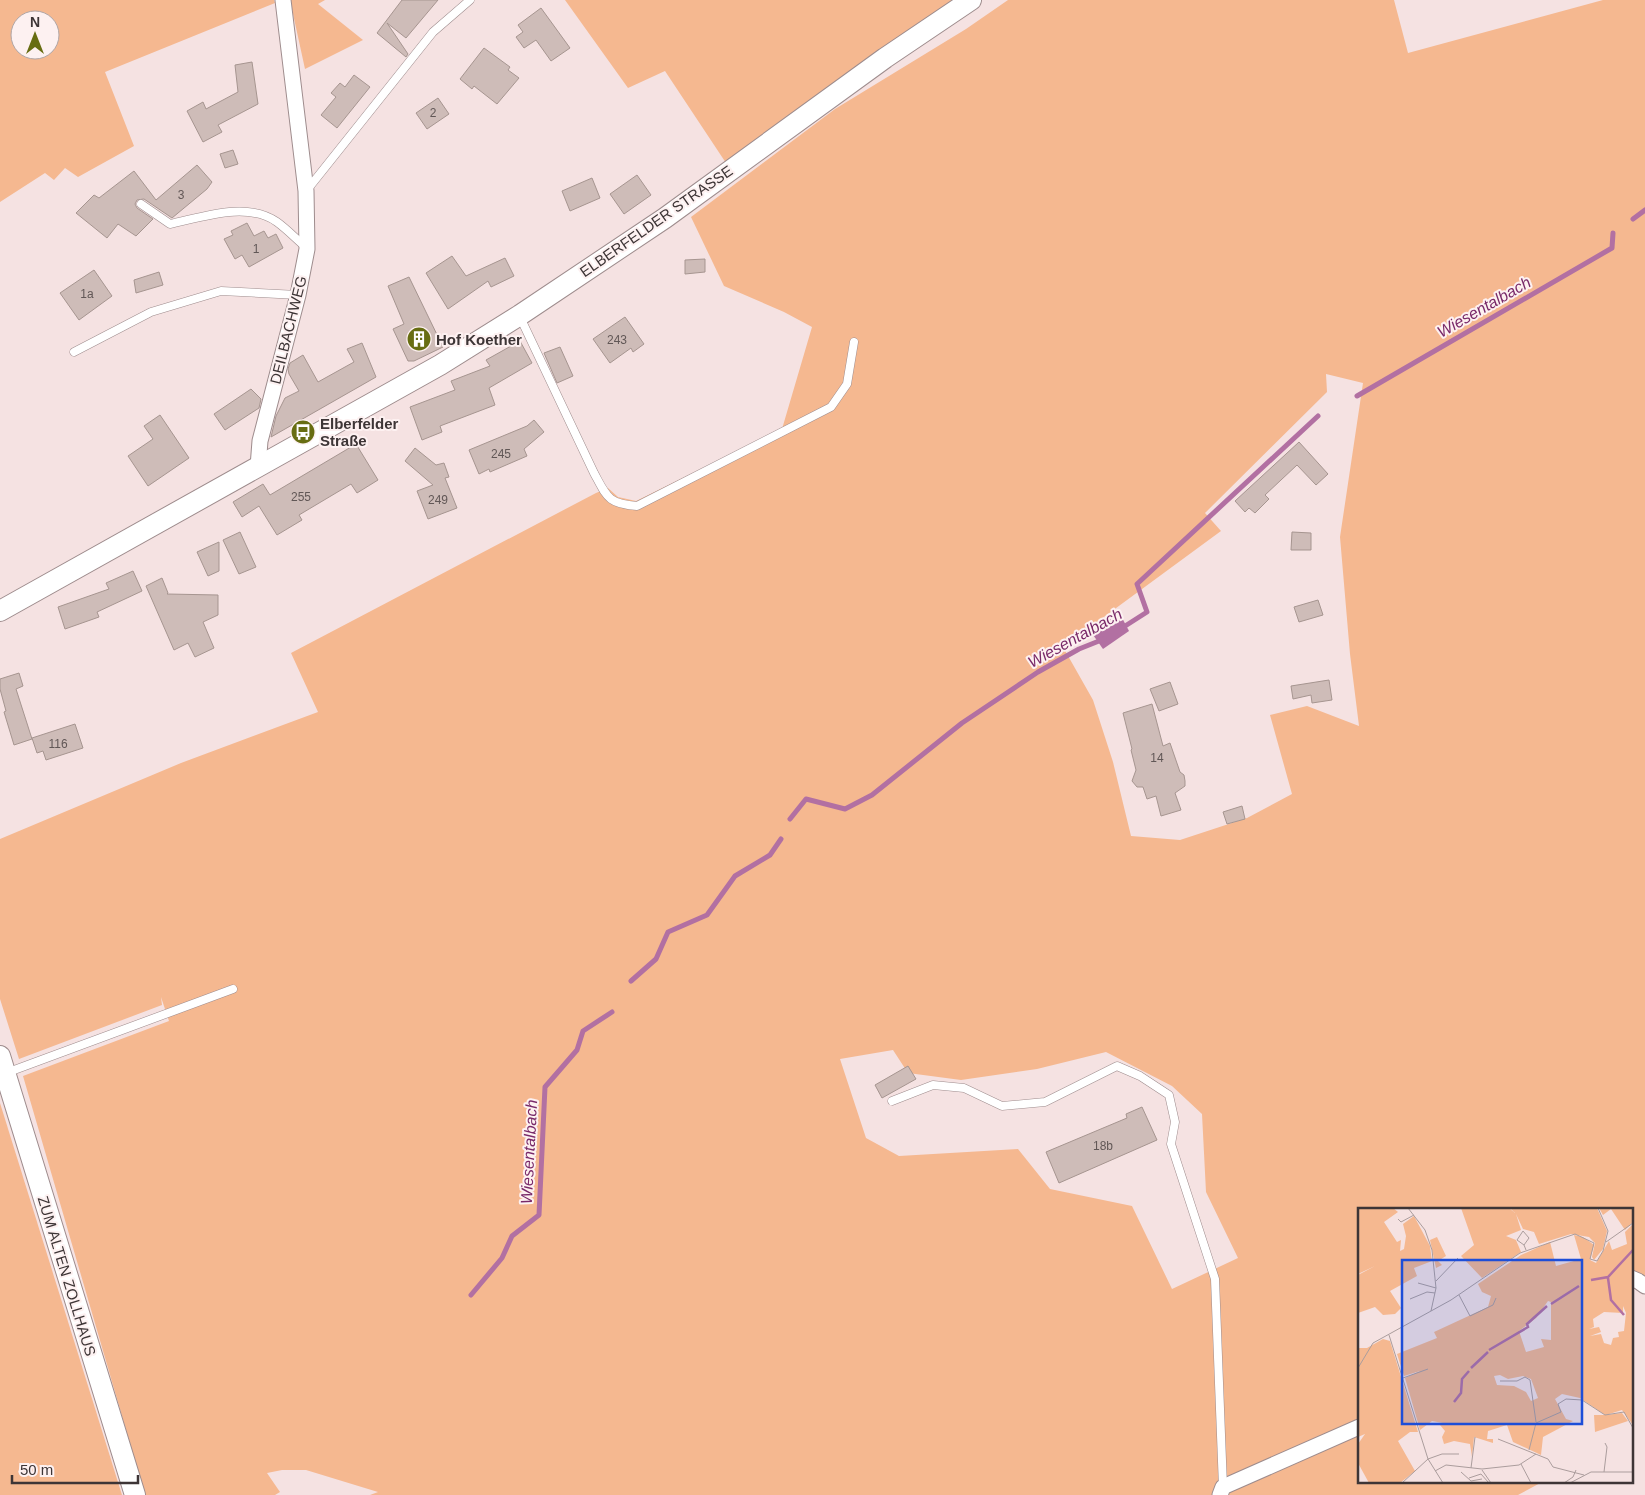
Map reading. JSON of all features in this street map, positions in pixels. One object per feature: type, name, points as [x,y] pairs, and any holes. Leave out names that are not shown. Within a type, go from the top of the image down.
[{"type":"main road","name":"ELBERFELDER STRASSE","points":[[0,612],[440,365],[520,316],[664,218],[876,64],[971,0]]},
{"type":"main road","name":"ZUM ALTEN ZOLLHAUS","points":[[3,1065],[135,1495]]},
{"type":"street","name":"DEILBACHWEG","points":[[258,466],[260,441],[298,295],[307,249],[306,191],[282,0]]},
{"type":"street","points":[[1632,1278],[1638,1280],[1645,1286]]},
{"type":"street","points":[[1222,1491],[1358,1427]]},
{"type":"lane","points":[[306,191],[433,32],[470,0]]},
{"type":"lane","points":[[141,204],[170,224],[226,212],[252,212],[276,221],[307,249]]},
{"type":"lane","points":[[74,352],[151,312],[221,291],[298,295]]},
{"type":"lane","points":[[520,316],[606,496],[622,504],[637,506],[831,407],[847,384],[854,342]]},
{"type":"lane","points":[[3,1065],[234,989]]},
{"type":"lane","points":[[892,1101],[933,1085],[964,1088],[1002,1106],[1045,1102],[1117,1066],[1140,1076],[1169,1095],[1175,1122],[1171,1144],[1215,1279],[1222,1491]]},
{"type":"shaded area","points":[[0,0],[274,0],[275,3],[105,72],[134,146],[78,177],[65,168],[54,180],[45,173],[0,202]]},
{"type":"shaded area","points":[[290,0],[325,0],[318,4],[363,40],[305,69]]},
{"type":"shaded area","points":[[565,0],[961,0],[726,163],[665,71],[628,88]]},
{"type":"shaded area","points":[[1008,0],[1394,0],[1408,53],[1603,0],[1645,0],[1645,1278],[1632,1269],[1632,1208],[1358,1208],[1358,1482],[1542,1482],[1518,1495],[370,1495],[378,1492],[306,1470],[282,1470],[267,1473],[280,1492],[275,1495],[145,1495],[23,1076],[169,1021],[161,997],[162,1005],[19,1059],[0,999],[0,839],[181,763],[318,712],[291,653],[596,493],[608,488],[618,497],[636,501],[782,429],[812,327],[784,312],[724,286],[691,217],[835,109],[966,29]],"holes":[[[1326,374],[1363,383],[1340,537],[1350,654],[1359,726],[1307,706],[1270,715],[1292,794],[1247,818],[1180,840],[1131,836],[1113,762],[1093,700],[1063,647],[1221,531],[1205,513],[1327,392]],[[893,1050],[908,1073],[961,1080],[1037,1069],[1106,1052],[1172,1086],[1202,1114],[1206,1192],[1238,1258],[1172,1289],[1132,1206],[1050,1189],[1018,1149],[899,1156],[866,1138],[840,1059]]]},
{"type":"shaded area","points":[[1120,614],[1129,631],[1103,649],[1091,632],[1107,620]]},
{"type":"shaded area","points":[[0,1103],[122,1495],[0,1495]]},
{"type":"building","points":[[402,0],[438,0],[406,38],[387,23],[408,54],[406,57],[377,33]]},
{"type":"building","points":[[541,8],[570,48],[551,61],[536,40],[524,48],[516,37],[523,32],[518,25]]},
{"type":"building","points":[[484,48],[510,67],[508,70],[519,78],[497,104],[474,86],[472,89],[460,79]]},
{"type":"building","points":[[252,62],[258,104],[218,125],[222,132],[203,142],[187,111],[203,102],[206,109],[238,92],[235,65]]},
{"type":"building","points":[[354,75],[370,87],[337,128],[321,115],[336,97],[331,93],[340,83],[345,87]]},
{"type":"building","points":[[438,98],[449,114],[427,129],[416,113]]},
{"type":"building","points":[[233,150],[238,164],[225,168],[220,154]]},
{"type":"building","points":[[197,165],[212,182],[207,189],[172,218],[144,199],[137,200],[135,204],[137,208],[153,219],[136,236],[118,224],[107,238],[76,213],[94,195],[99,198],[134,171],[156,200]]},
{"type":"building","points":[[637,175],[651,195],[624,214],[610,194]]},
{"type":"building","points":[[592,178],[600,198],[570,211],[562,191]]},
{"type":"building","points":[[247,223],[254,236],[264,231],[268,238],[276,234],[283,248],[249,267],[242,255],[235,259],[224,239],[233,235],[231,231]]},
{"type":"building","points":[[452,256],[466,276],[505,258],[514,276],[491,287],[488,281],[448,309],[426,273]]},
{"type":"building","points":[[705,259],[705,272],[685,274],[685,260]]},
{"type":"building","points":[[94,270],[112,296],[79,320],[60,293]]},
{"type":"building","points":[[159,272],[163,285],[136,293],[134,280]]},
{"type":"building","points":[[409,277],[443,347],[414,361],[408,361],[393,329],[404,324],[388,286]]},
{"type":"building","points":[[625,317],[644,344],[633,352],[631,348],[610,363],[593,339]]},
{"type":"building","points":[[520,341],[532,363],[489,388],[495,405],[440,426],[442,432],[422,440],[410,407],[455,390],[451,381],[490,366],[486,360]]},
{"type":"building","points":[[362,343],[376,377],[271,437],[276,416],[285,398],[299,391],[289,374],[290,363],[303,355],[318,382],[354,362],[347,349]]},
{"type":"building","points":[[560,347],[573,376],[557,383],[544,353]]},
{"type":"building","points":[[251,389],[261,399],[259,408],[225,430],[214,414]]},
{"type":"building","points":[[160,415],[189,458],[148,486],[128,456],[153,439],[144,426]]},
{"type":"building","points":[[534,420],[544,432],[524,449],[527,456],[490,472],[489,469],[479,474],[469,450],[527,426]]},
{"type":"building","points":[[1299,442],[1328,474],[1316,485],[1297,465],[1265,495],[1269,499],[1255,513],[1249,508],[1245,512],[1235,501]]},
{"type":"building","points":[[356,444],[378,480],[357,493],[351,484],[299,515],[302,520],[277,535],[259,506],[242,517],[233,502],[263,484],[270,495]]},
{"type":"building","points":[[415,448],[436,465],[444,463],[449,477],[445,478],[457,508],[428,519],[417,491],[433,485],[405,461]]},
{"type":"building","points":[[240,532],[256,567],[239,574],[223,540]]},
{"type":"building","points":[[1292,532],[1311,533],[1311,550],[1291,550]]},
{"type":"building","points":[[219,542],[219,571],[208,576],[197,552]]},
{"type":"building","points":[[133,571],[142,591],[97,612],[99,617],[65,629],[58,607],[109,589],[106,583]]},
{"type":"building","points":[[162,578],[167,594],[218,595],[218,615],[203,622],[214,648],[195,657],[188,643],[174,650],[146,586]]},
{"type":"building","points":[[1318,600],[1323,615],[1299,622],[1294,607]]},
{"type":"building","points":[[19,673],[23,686],[16,689],[32,739],[14,745],[4,712],[6,711],[0,689],[0,679]]},
{"type":"building","points":[[1329,680],[1332,700],[1312,703],[1311,695],[1293,699],[1291,686]]},
{"type":"building","points":[[1170,682],[1178,704],[1159,711],[1150,689]]},
{"type":"building","points":[[1152,704],[1163,746],[1170,743],[1185,781],[1185,786],[1175,793],[1181,810],[1161,816],[1156,796],[1147,799],[1143,787],[1137,787],[1132,781],[1136,770],[1123,713]]},
{"type":"building","points":[[75,724],[83,748],[46,760],[43,751],[37,753],[32,738]]},
{"type":"building","points":[[1242,806],[1245,819],[1227,824],[1223,812]]},
{"type":"building","points":[[908,1066],[916,1079],[882,1098],[875,1085]]},
{"type":"building","points":[[1142,1107],[1157,1140],[1059,1183],[1046,1152],[1127,1118],[1126,1114]]},
{"type":"waterway","name":"Wiesentalbach","points":[[1633,219],[1645,210]]},
{"type":"waterway","name":"Wiesentalbach","points":[[1357,396],[1612,248],[1613,233]]},
{"type":"waterway","name":"Wiesentalbach","points":[[1122,628],[1147,612],[1137,584],[1318,416]]},
{"type":"waterway","name":"Wiesentalbach","points":[[790,819],[806,799],[845,809],[872,795],[962,723],[1038,672],[1079,649],[1104,639]]},
{"type":"waterway","name":"Wiesentalbach","points":[[631,981],[656,959],[668,932],[707,915],[735,876],[770,855],[781,839]]},
{"type":"waterway","name":"Wiesentalbach","points":[[471,1295],[502,1258],[512,1236],[539,1215],[545,1087],[577,1050],[583,1031],[612,1012]]},
{"type":"place","name":"Hof Koether","points":[[419,339]]},
{"type":"place","name":"Elberfelder Straße","points":[[303,432]]}]
